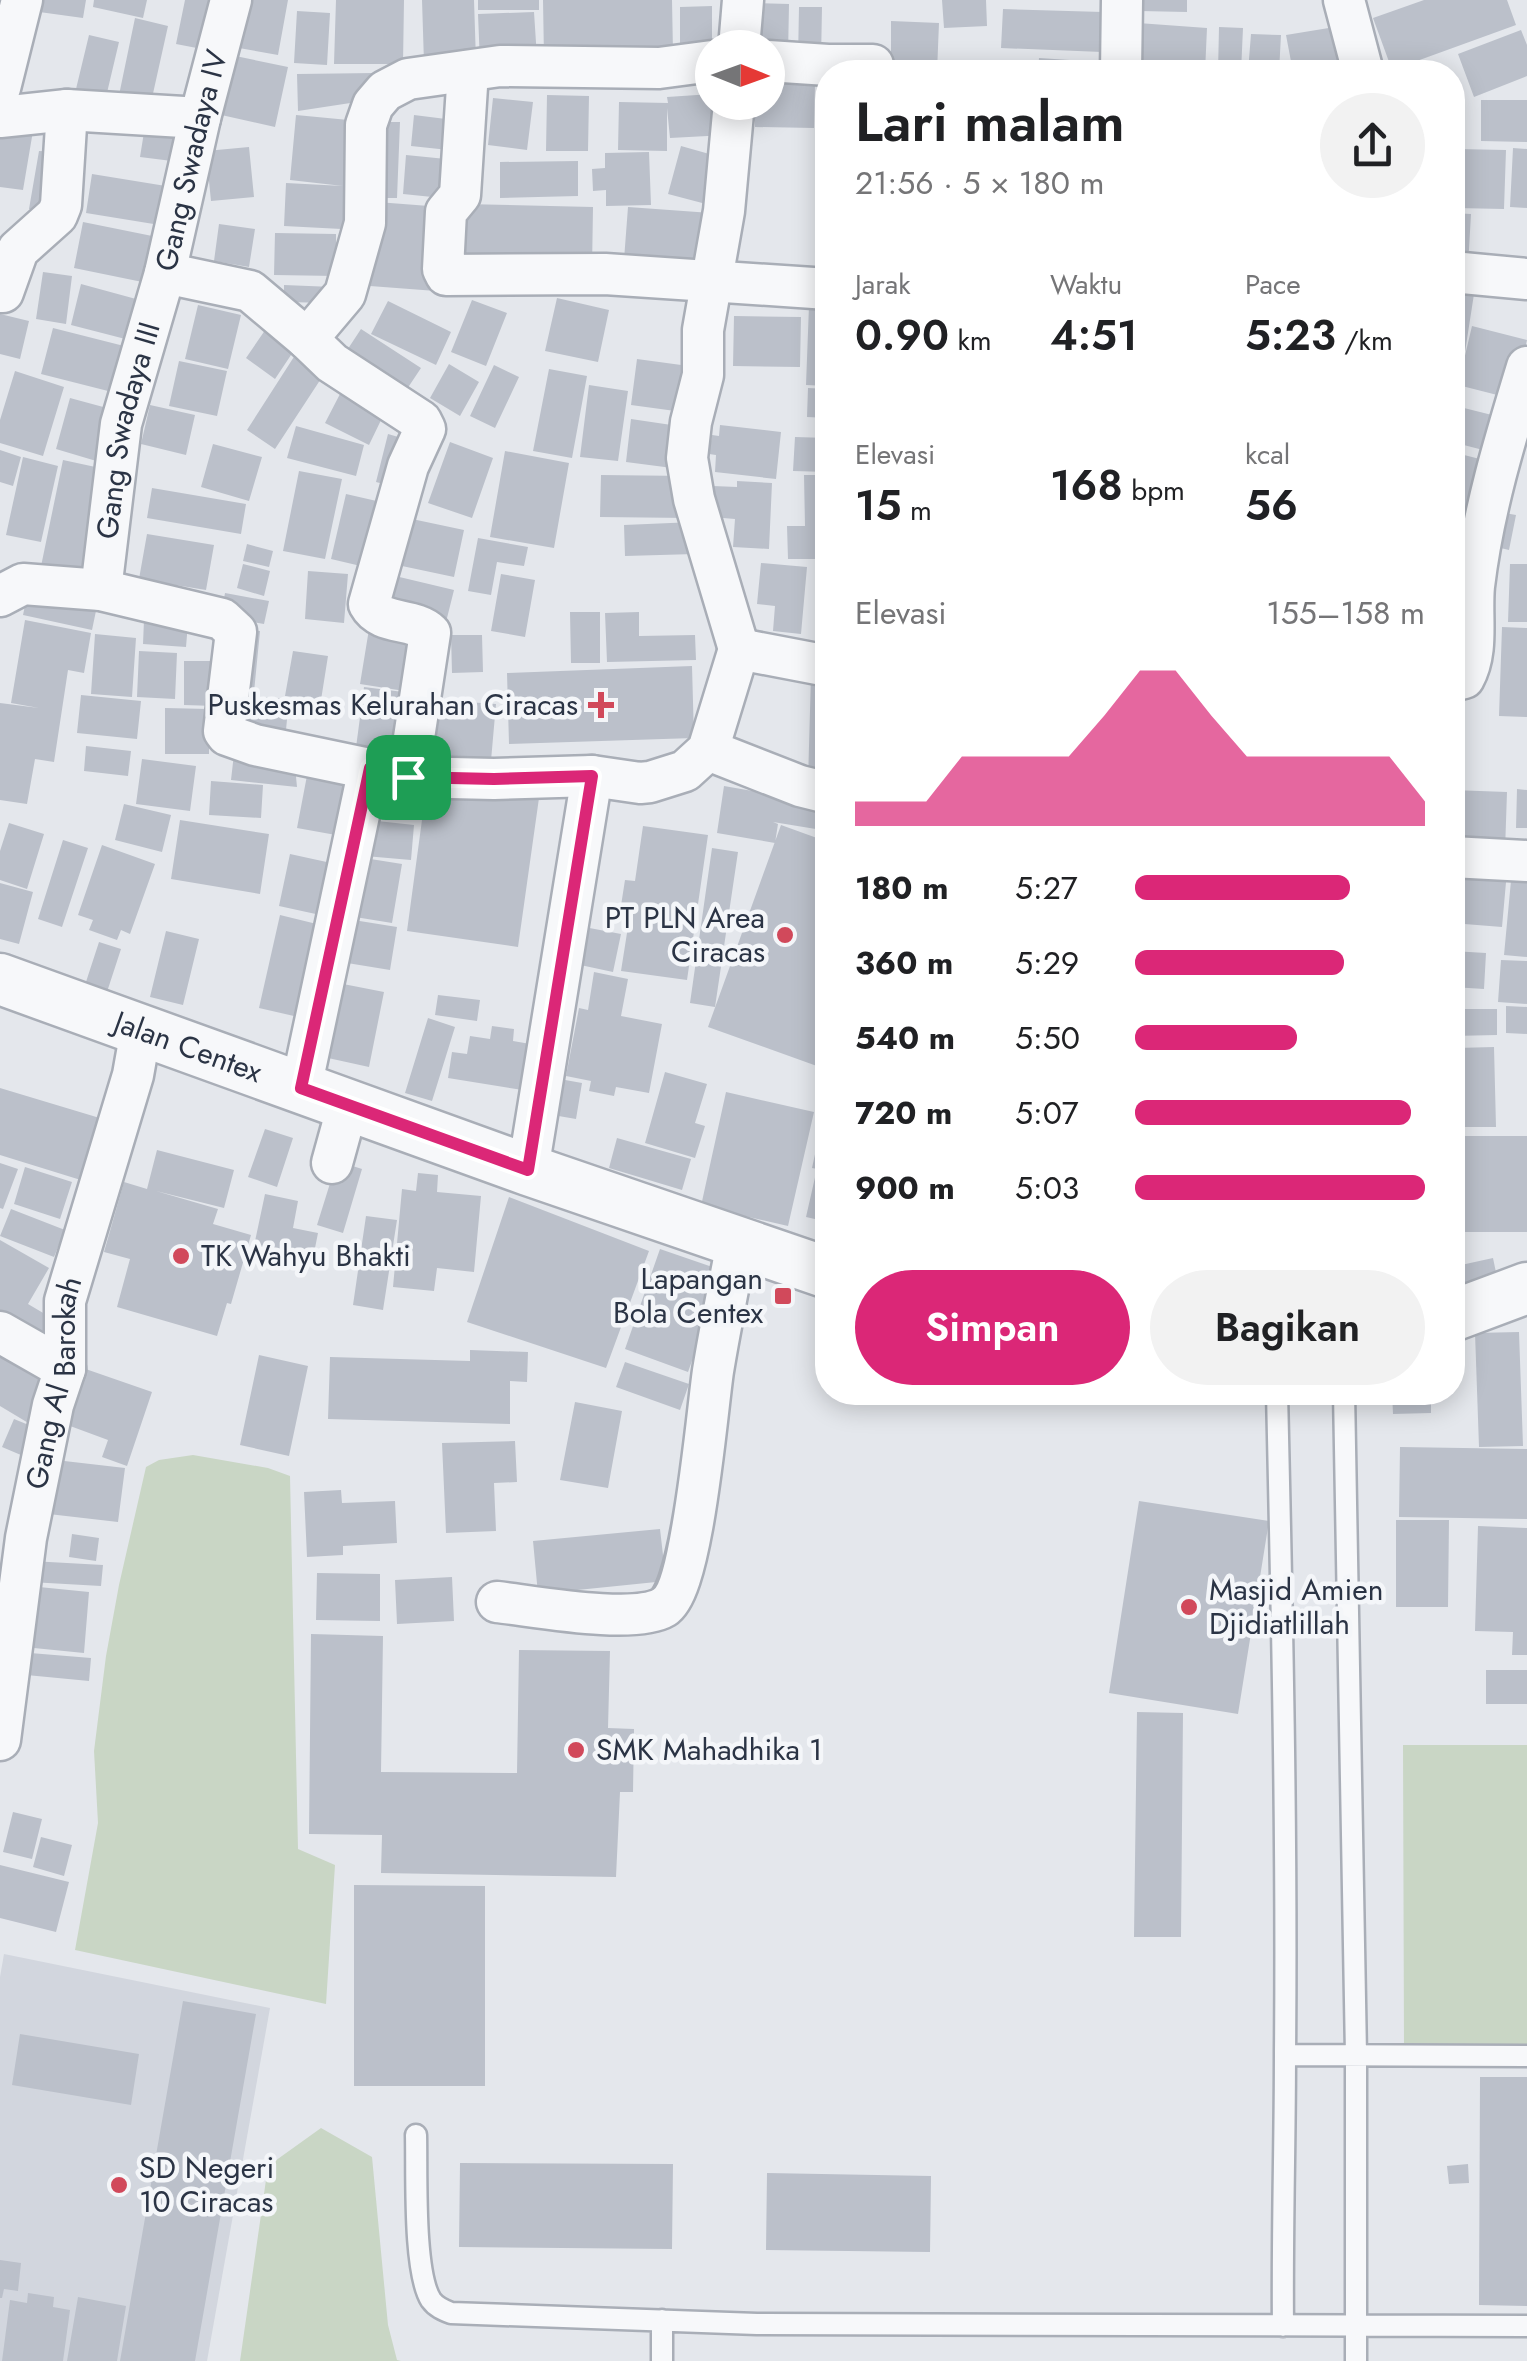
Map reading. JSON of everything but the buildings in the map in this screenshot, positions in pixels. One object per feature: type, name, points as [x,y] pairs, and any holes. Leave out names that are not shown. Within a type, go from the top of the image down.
[{"type":"street","points":[[0,88],[22,0]]},
{"type":"street","name":"Gang Swadaya IV","points":[[232,0],[200,118],[166,273],[250,291],[332,363],[426,429],[408,466],[369,606],[378,616],[418,625],[430,633],[301,1088]]},
{"type":"street","points":[[740,30],[743,0]]},
{"type":"street","points":[[1121,60],[1122,0]]},
{"type":"street","points":[[1344,0],[1360,60]]},
{"type":"street","points":[[785,62],[815,65]]},
{"type":"street","points":[[307,338],[346,294],[364,224],[366,126],[373,105],[385,90],[408,79],[500,66],[659,68],[695,63]]},
{"type":"street","points":[[468,70],[460,195],[446,212],[442,268],[446,275],[605,274],[815,289]]},
{"type":"street","points":[[0,292],[18,250],[57,215],[62,204],[66,110]]},
{"type":"street","points":[[0,117],[66,110],[200,118]]},
{"type":"street","points":[[0,596],[22,584],[101,590],[222,619],[236,632],[224,731],[255,745],[389,773],[494,779],[592,776],[640,784],[685,771],[708,750],[740,649],[694,499],[687,458],[703,375],[704,330],[724,211],[732,120]]},
{"type":"street","name":"Gang Swadaya III","points":[[101,590],[121,424],[166,273]]},
{"type":"street","points":[[1465,273],[1527,279]]},
{"type":"street","points":[[1465,676],[1472,658],[1474,588],[1492,480],[1527,367]]},
{"type":"street","points":[[740,649],[815,663]]},
{"type":"street","points":[[708,750],[815,790]]},
{"type":"street","points":[[528,1170],[592,776]]},
{"type":"street","points":[[1465,858],[1527,861]]},
{"type":"street","name":"Jalan Centex","points":[[0,979],[528,1170],[815,1269]]},
{"type":"street","name":"Gang Al Barokah","points":[[0,1740],[26,1538],[53,1405],[65,1369],[65,1300],[123,1110],[142,1030]]},
{"type":"street","points":[[332,1163],[348,1105]]},
{"type":"street","points":[[497,1602],[637,1616],[663,1608],[676,1594],[705,1447],[713,1371],[737,1243]]},
{"type":"street","points":[[1465,1311],[1527,1288]]},
{"type":"street","points":[[0,1332],[65,1369]]},
{"type":"lane","points":[[1278,1405],[1286,2054],[1283,2326]]},
{"type":"lane","points":[[1344,1405],[1356,2055],[1356,2361]]},
{"type":"lane","points":[[1286,2054],[1527,2056]]},
{"type":"lane","points":[[416,2135],[419,2256],[426,2290],[436,2306],[457,2314],[758,2324],[1527,2326]]},
{"type":"lane","points":[[662,2320],[662,2361]]},
{"type":"shaded area","name":"SD Negeri 10 Ciracas","points":[[4,1954],[270,2008],[207,2361],[0,2361],[0,1977]]},
{"type":"green space","points":[[193,1455],[268,1468],[290,1476],[298,1849],[335,1865],[326,2004],[75,1950],[98,1823],[94,1751],[106,1656],[146,1467],[159,1460]]},
{"type":"green space","points":[[1403,1745],[1527,1745],[1527,2044],[1404,2044]]},
{"type":"green space","points":[[321,2128],[372,2157],[388,2325],[397,2360],[401,2361],[240,2361],[268,2166]]},
{"type":"place","name":"Puskesmas Kelurahan Ciracas","points":[[601,705]]},
{"type":"place","name":"PT PLN Area Ciracas","points":[[785,935]]},
{"type":"place","name":"TK Wahyu Bhakti","points":[[181,1256]]},
{"type":"place","name":"Lapangan Bola Centex","points":[[783,1296]]},
{"type":"place","name":"Masjid Amien Djidiatlillah","points":[[1189,1607]]},
{"type":"place","name":"SMK Mahadhika 1","points":[[576,1750]]},
{"type":"place","name":"SD Negeri 10 Ciracas","points":[[119,2185]]},
{"type":"route","points":[[370,768],[408,777],[592,776],[528,1170],[301,1088],[370,768]]}]
